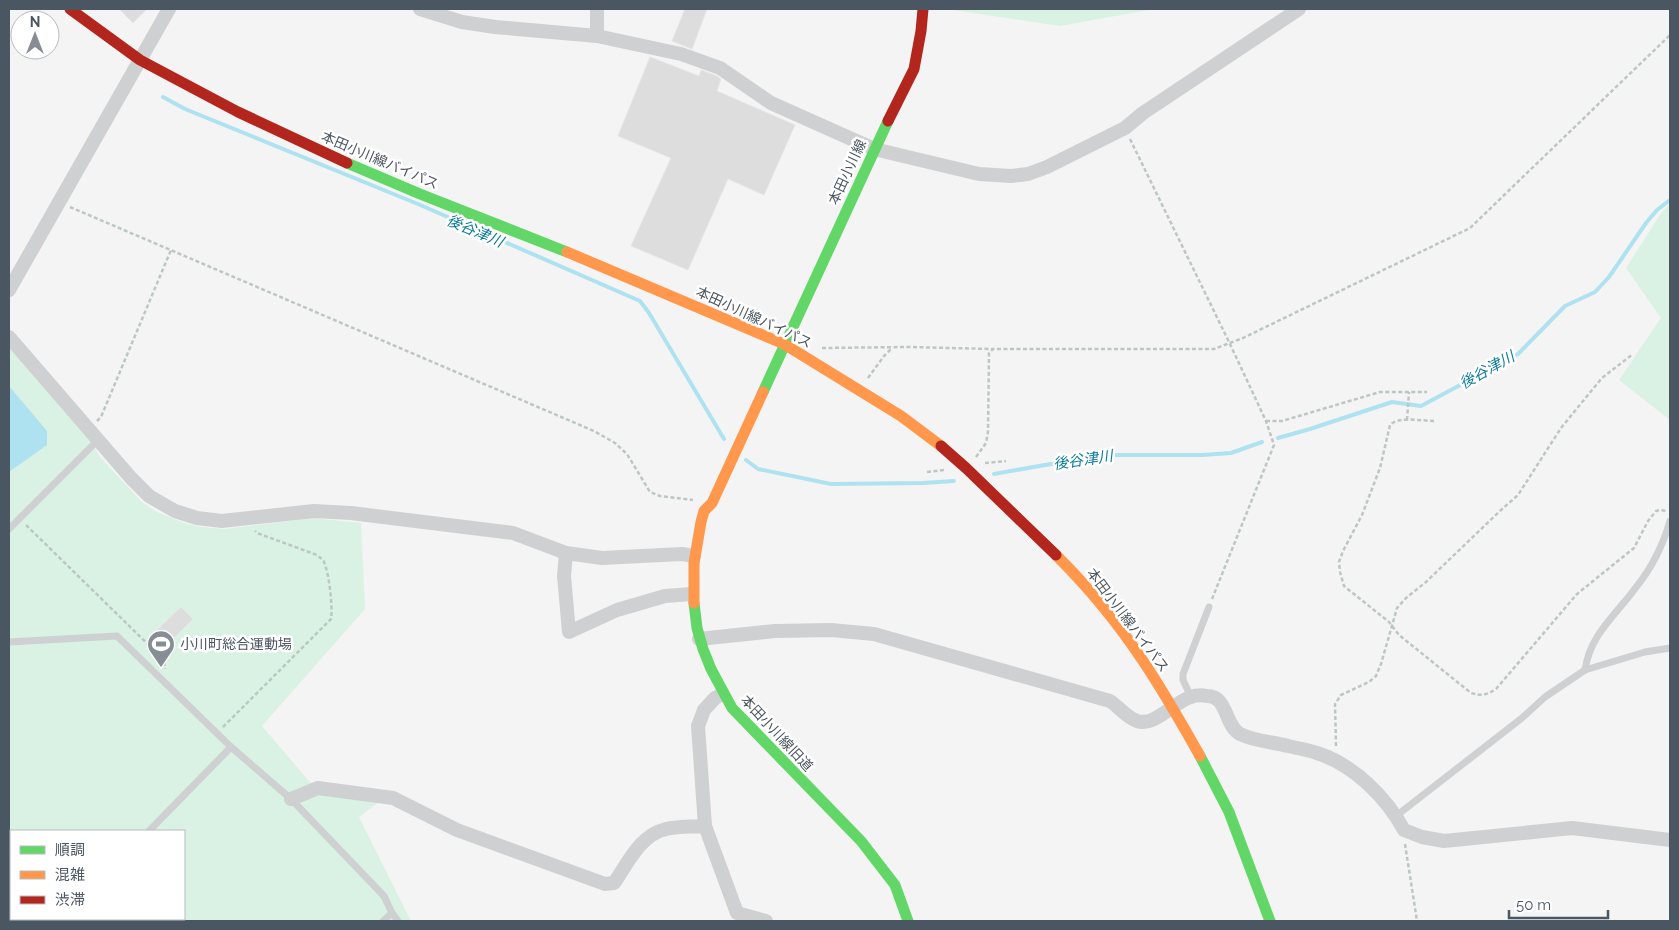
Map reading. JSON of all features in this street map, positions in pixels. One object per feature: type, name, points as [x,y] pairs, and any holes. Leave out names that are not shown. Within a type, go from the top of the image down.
[{"type":"street","name":"本田小川線バイパス","points":[[70,9],[140,60],[238,112],[328,155],[420,194],[610,269],[784,344],[901,416],[966,468],[1035,533],[1078,578],[1106,611],[1172,708],[1201,758],[1229,812],[1270,921]]},
{"type":"street","points":[[9,290],[169,9]]},
{"type":"street","points":[[420,9],[462,22],[495,27],[597,36],[662,49],[720,68],[771,103],[874,149],[979,174],[1011,176],[1028,174],[1047,167],[1125,128],[1143,113],[1299,9]]},
{"type":"street","points":[[597,9],[597,36]]},
{"type":"street","name":"本田小川線","points":[[784,344],[874,149],[914,69],[923,9]]},
{"type":"street","points":[[9,337],[131,478],[149,496],[175,512],[198,518],[222,521],[314,511],[351,513],[513,533],[566,553],[602,558],[682,554],[694,556]]},
{"type":"street","name":"本田小川線旧道","points":[[784,344],[712,503],[704,512],[694,556],[692,594],[699,639],[722,694],[732,708],[861,841],[895,884],[908,921]]},
{"type":"street","points":[[566,553],[564,576],[569,632],[617,610],[664,596],[692,594]]},
{"type":"street","points":[[699,639],[775,631],[831,630],[874,634],[1110,701],[1136,721],[1142,722],[1149,721],[1191,697],[1208,695],[1222,704],[1230,723],[1239,733],[1251,738],[1319,754],[1351,770],[1376,792],[1396,816],[1404,830],[1422,837],[1444,841],[1572,828],[1670,840]]},
{"type":"street","points":[[722,694],[715,698],[704,710],[698,726],[705,826],[737,913],[766,921]]},
{"type":"street","points":[[291,799],[318,788],[393,798],[457,830],[605,884],[614,883],[642,842],[655,833],[667,828],[705,826]]},
{"type":"lane","points":[[9,529],[94,435]]},
{"type":"lane","points":[[1585,670],[1587,658],[1596,636],[1637,587],[1652,565],[1663,545],[1670,521]]},
{"type":"lane","points":[[1191,697],[1183,680],[1183,674],[1209,607]]},
{"type":"lane","points":[[9,642],[117,636],[231,747],[291,799],[384,896],[398,921]]},
{"type":"lane","points":[[1396,816],[1522,718],[1545,697],[1585,670],[1645,652],[1670,648]]},
{"type":"lane","points":[[150,830],[231,747]]},
{"type":"lane","points":[[383,921],[392,913]]},
{"type":"path","points":[[820,348],[1214,349],[1230,344],[1470,228],[1670,35]]},
{"type":"path","points":[[1125,128],[1270,429],[1274,445],[1209,607]]},
{"type":"path","points":[[59,202],[594,431],[615,443],[627,454],[650,492],[660,496],[712,503]]},
{"type":"path","points":[[94,435],[171,250]]},
{"type":"path","points":[[868,378],[892,348]]},
{"type":"path","points":[[993,349],[989,353],[988,432],[986,443],[973,460],[984,463],[1006,461]]},
{"type":"path","points":[[1337,762],[1335,704],[1341,695],[1369,682],[1376,676],[1397,608],[1518,495],[1561,428],[1592,390],[1602,378],[1634,354]]},
{"type":"path","points":[[1266,421],[1282,422],[1380,392],[1427,392]]},
{"type":"path","points":[[1407,420],[1409,392]]},
{"type":"path","points":[[1434,422],[1399,419],[1390,424],[1380,468],[1362,515],[1343,551],[1339,562],[1340,572],[1344,586],[1389,622],[1399,635],[1471,693],[1477,695],[1486,694],[1496,689],[1577,594],[1634,548],[1648,521],[1656,512],[1660,510],[1670,512]]},
{"type":"path","points":[[25,524],[164,660],[165,670],[160,676]]},
{"type":"path","points":[[217,733],[331,619],[333,611],[326,569],[322,559],[317,555],[257,533],[253,528]]},
{"type":"path","points":[[1404,830],[1417,921]]},
{"type":"green space","points":[[947,9],[1154,9],[1060,26]]},
{"type":"green space","points":[[1670,204],[1670,420],[1619,380],[1661,318],[1626,268],[1662,212]]},
{"type":"green space","name":"小川町総合運動場","points":[[9,345],[86,433],[100,457],[142,502],[155,511],[184,523],[225,529],[312,518],[361,523],[365,609],[262,726],[320,794],[379,802],[359,817],[411,921],[9,921]]},
{"type":"water","points":[[9,386],[47,431],[47,445],[9,472]]},
{"type":"building","points":[[119,9],[147,9],[133,23]]},
{"type":"building","points":[[685,9],[707,9],[692,49],[672,41]]},
{"type":"building","points":[[650,57],[699,76],[701,70],[717,76],[721,79],[717,91],[795,125],[764,195],[728,179],[688,270],[631,246],[671,158],[618,136]]},
{"type":"building","points":[[181,607],[193,619],[167,645],[154,633]]},
{"type":"waterway","name":"後谷津川","points":[[163,97],[185,109],[418,204],[640,301],[724,439]]},
{"type":"waterway","name":"後谷津川","points":[[1278,438],[1392,402],[1421,406],[1518,354],[1565,306],[1595,292],[1609,277],[1646,223],[1657,210],[1670,200]]},
{"type":"waterway","name":"後谷津川","points":[[994,474],[1102,455],[1202,455],[1231,453],[1262,442]]},
{"type":"waterway","name":"後谷津川","points":[[746,460],[758,469],[831,484],[954,481]]},
{"type":"traffic: fast","points":[[763,392],[888,121]]},
{"type":"traffic: fast","points":[[347,163],[567,252]]},
{"type":"traffic: fast","points":[[694,603],[697,628],[703,649],[711,669],[732,708],[861,841],[895,885],[908,921]]},
{"type":"traffic: fast","points":[[1200,756],[1229,812],[1270,921]]},
{"type":"traffic: slow","points":[[567,252],[784,344],[901,416],[941,446]]},
{"type":"traffic: slow","points":[[694,603],[694,563],[704,511],[712,503],[763,392]]},
{"type":"traffic: slow","points":[[1056,555],[1080,580],[1123,633],[1166,696],[1200,756]]},
{"type":"traffic: jam","points":[[70,9],[140,60],[238,112],[347,163]]},
{"type":"traffic: jam","points":[[888,121],[914,69],[923,9]]},
{"type":"traffic: jam","points":[[941,446],[1056,555]]},
{"type":"place","name":"小川町総合運動場","points":[[161,668]]}]
